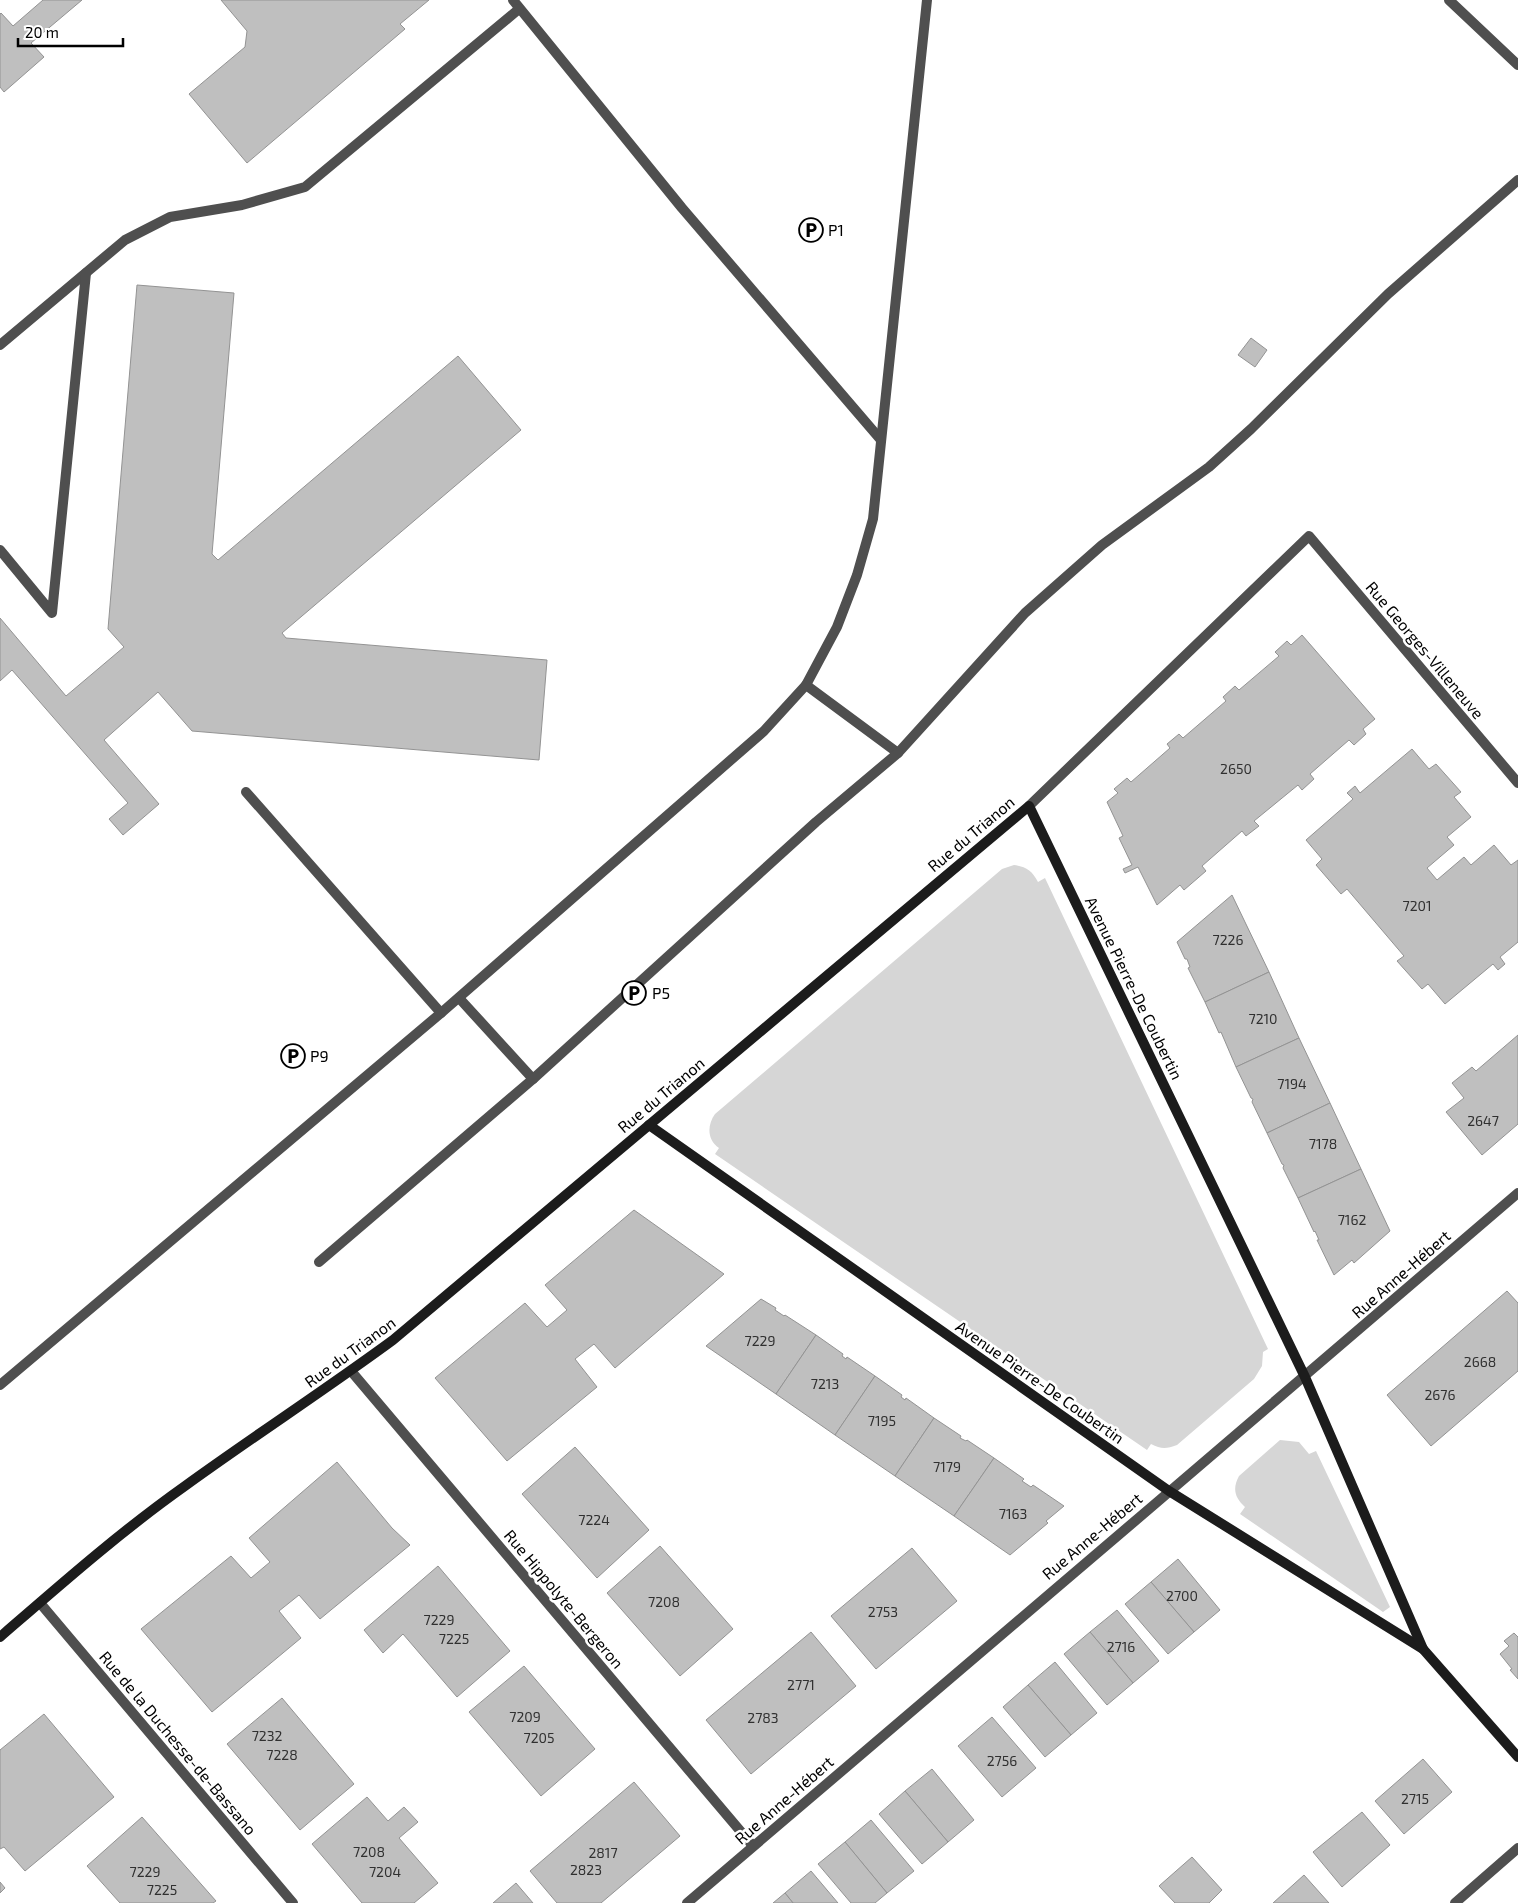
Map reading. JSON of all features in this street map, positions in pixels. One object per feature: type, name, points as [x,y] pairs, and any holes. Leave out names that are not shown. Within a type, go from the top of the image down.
[{"type":"street","points":[[513,0],[682,208],[880,440]]},
{"type":"street","points":[[0,1385],[458,998],[764,732],[806,685],[836,627],[857,575],[873,519],[927,0]]},
{"type":"street","points":[[1449,0],[1518,65]]},
{"type":"street","points":[[0,345],[125,240],[170,217],[242,205],[305,187],[519,9]]},
{"type":"street","points":[[319,1262],[533,1079],[816,822],[898,753],[1025,613],[1102,545],[1216,461],[1388,294],[1518,180]]},
{"type":"street","points":[[0,550],[52,613],[86,273]]},
{"type":"street","name":"Rue Georges-Villeneuve","points":[[1309,536],[1518,783]]},
{"type":"street","name":"Rue du Trianon","points":[[0,1638],[85,1563],[184,1486],[393,1340],[1029,806],[1309,536]]},
{"type":"street","points":[[806,685],[898,753]]},
{"type":"street","points":[[246,792],[440,1013]]},
{"type":"street","name":"Avenue Pierre-De Coubertin","points":[[1029,806],[1305,1377],[1423,1649]]},
{"type":"street","points":[[458,998],[533,1079]]},
{"type":"street","name":"Avenue Pierre-De Coubertin","points":[[649,1125],[1168,1491],[1423,1649],[1518,1757]]},
{"type":"street","name":"Rue Anne-Hébert","points":[[686,1903],[1168,1491],[1305,1377],[1518,1193]]},
{"type":"street","name":"Rue Hippolyte-Bergeron","points":[[351,1371],[753,1846]]},
{"type":"street","name":"Rue de la Duchesse-de-Bassano","points":[[40,1603],[293,1903]]},
{"type":"street","points":[[1455,1903],[1518,1848]]},
{"type":"shaded area","points":[[1014,865],[1029,870],[1038,882],[1045,878],[1268,1349],[1263,1352],[1262,1366],[1254,1379],[1177,1445],[1164,1448],[1151,1444],[1147,1450],[715,1154],[719,1148],[710,1137],[710,1127],[715,1114],[1002,869]]},
{"type":"shaded area","points":[[1280,1440],[1299,1442],[1309,1454],[1316,1451],[1390,1607],[1383,1612],[1240,1514],[1245,1507],[1237,1497],[1235,1489],[1239,1476]]},
{"type":"building","points":[[43,0],[82,0],[31,43],[44,57],[4,92],[0,87],[0,14],[13,26]]},
{"type":"building","points":[[221,0],[429,0],[400,24],[405,29],[247,163],[189,94],[245,47],[247,31]]},
{"type":"building","points":[[137,285],[234,293],[212,554],[218,560],[458,356],[521,430],[282,633],[286,638],[547,660],[539,760],[192,731],[158,692],[104,740],[159,804],[123,835],[109,819],[128,803],[12,670],[0,681],[0,618],[66,696],[124,647],[108,629]]},
{"type":"building","points":[[1251,338],[1267,350],[1255,367],[1238,355]]},
{"type":"building","points":[[1302,635],[1375,719],[1363,729],[1366,734],[1354,745],[1349,740],[1310,774],[1314,779],[1302,790],[1298,785],[1254,821],[1259,826],[1246,836],[1242,831],[1202,866],[1206,871],[1184,890],[1180,885],[1157,905],[1138,867],[1125,873],[1123,869],[1132,865],[1119,838],[1123,836],[1107,802],[1118,793],[1114,789],[1127,778],[1131,782],[1170,748],[1167,744],[1179,734],[1183,738],[1226,701],[1223,697],[1235,686],[1239,690],[1279,656],[1275,652],[1287,641],[1291,645]]},
{"type":"building","points":[[1412,749],[1429,769],[1436,764],[1461,792],[1454,797],[1471,817],[1447,837],[1454,845],[1427,868],[1437,880],[1464,857],[1471,865],[1494,845],[1511,865],[1518,860],[1518,942],[1500,957],[1505,964],[1498,970],[1493,964],[1445,1004],[1428,984],[1422,989],[1397,961],[1404,956],[1347,889],[1341,894],[1316,865],[1322,859],[1306,840],[1353,799],[1347,793],[1355,786],[1360,793]]},
{"type":"building","points":[[1232,895],[1269,972],[1205,1002],[1188,968],[1190,967],[1187,959],[1185,959],[1177,942]]},
{"type":"building","points":[[1269,972],[1299,1038],[1236,1067],[1221,1032],[1219,1033],[1205,1002]]},
{"type":"building","points":[[1518,1035],[1518,1124],[1482,1155],[1446,1112],[1464,1098],[1452,1083],[1472,1067],[1476,1071]]},
{"type":"building","points":[[1299,1038],[1330,1103],[1267,1133],[1252,1102],[1253,1099],[1236,1067]]},
{"type":"building","points":[[1330,1103],[1361,1169],[1298,1198],[1283,1168],[1284,1165],[1267,1133]]},
{"type":"building","points":[[1361,1169],[1390,1231],[1354,1263],[1352,1260],[1334,1275],[1298,1198]]},
{"type":"building","points":[[634,1210],[724,1274],[615,1368],[594,1344],[575,1359],[597,1387],[507,1461],[435,1378],[525,1303],[547,1327],[567,1310],[545,1285]]},
{"type":"building","points":[[1507,1291],[1518,1303],[1518,1371],[1431,1446],[1387,1395]]},
{"type":"building","points":[[761,1299],[776,1308],[775,1310],[784,1316],[816,1335],[776,1394],[706,1346]]},
{"type":"building","points":[[816,1335],[843,1354],[842,1356],[846,1359],[847,1357],[875,1376],[835,1435],[776,1394]]},
{"type":"building","points":[[875,1376],[902,1395],[901,1397],[905,1400],[906,1398],[934,1418],[895,1476],[835,1435]]},
{"type":"building","points":[[934,1418],[961,1436],[960,1438],[967,1440],[994,1458],[954,1516],[895,1476]]},
{"type":"building","points":[[575,1447],[649,1530],[597,1578],[522,1494]]},
{"type":"building","points":[[994,1458],[1024,1479],[1022,1481],[1031,1487],[1033,1485],[1064,1506],[1046,1521],[1048,1523],[1010,1555],[954,1516]]},
{"type":"building","points":[[337,1462],[392,1528],[410,1545],[320,1619],[299,1595],[279,1611],[301,1638],[212,1712],[141,1629],[231,1556],[251,1578],[270,1562],[249,1538]]},
{"type":"building","points":[[660,1546],[733,1629],[680,1676],[607,1593]]},
{"type":"building","points":[[912,1548],[957,1601],[876,1669],[831,1616]]},
{"type":"building","points":[[1178,1559],[1220,1610],[1194,1632],[1151,1582]]},
{"type":"building","points":[[438,1566],[510,1651],[457,1697],[403,1634],[383,1653],[364,1630]]},
{"type":"building","points":[[1151,1582],[1194,1632],[1168,1654],[1125,1604]]},
{"type":"building","points":[[1117,1610],[1159,1661],[1133,1683],[1090,1632]]},
{"type":"building","points":[[811,1632],[856,1686],[751,1774],[706,1720]]},
{"type":"building","points":[[1090,1632],[1133,1683],[1107,1705],[1064,1654]]},
{"type":"building","points":[[1514,1633],[1518,1637],[1518,1679],[1500,1654],[1509,1646],[1504,1641]]},
{"type":"building","points":[[1055,1662],[1097,1713],[1071,1735],[1028,1685]]},
{"type":"building","points":[[524,1666],[595,1749],[541,1796],[469,1712]]},
{"type":"building","points":[[1028,1685],[1071,1735],[1045,1757],[1003,1707]]},
{"type":"building","points":[[282,1698],[354,1784],[300,1830],[227,1744]]},
{"type":"building","points":[[44,1714],[114,1797],[25,1871],[4,1847],[0,1849],[0,1750]]},
{"type":"building","points":[[992,1717],[1036,1768],[1002,1797],[958,1746]]},
{"type":"building","points":[[1423,1759],[1452,1792],[1404,1834],[1375,1801]]},
{"type":"building","points":[[932,1769],[974,1820],[948,1842],[905,1791]]},
{"type":"building","points":[[634,1782],[680,1836],[601,1903],[557,1903],[530,1871]]},
{"type":"building","points":[[905,1791],[948,1842],[922,1864],[879,1814]]},
{"type":"building","points":[[367,1797],[388,1821],[404,1807],[418,1822],[399,1838],[438,1883],[414,1903],[362,1903],[312,1844]]},
{"type":"building","points":[[1362,1812],[1390,1845],[1342,1887],[1313,1852]]},
{"type":"building","points":[[142,1817],[216,1901],[213,1903],[120,1903],[87,1866]]},
{"type":"building","points":[[871,1820],[914,1871],[887,1893],[845,1842]]},
{"type":"building","points":[[845,1842],[887,1893],[875,1903],[851,1903],[818,1864]]},
{"type":"building","points":[[1192,1857],[1222,1890],[1209,1903],[1175,1903],[1159,1886]]},
{"type":"building","points":[[811,1871],[838,1903],[793,1903],[785,1893]]},
{"type":"building","points":[[1304,1875],[1329,1903],[1273,1903]]},
{"type":"building","points":[[0,1882],[5,1888],[0,1893]]},
{"type":"building","points":[[516,1883],[533,1903],[493,1903]]},
{"type":"building","points":[[785,1893],[793,1903],[773,1903]]},
{"type":"place","name":"P1","points":[[811,230]]},
{"type":"place","name":"P5","points":[[634,993]]},
{"type":"place","name":"P9","points":[[293,1056]]}]
